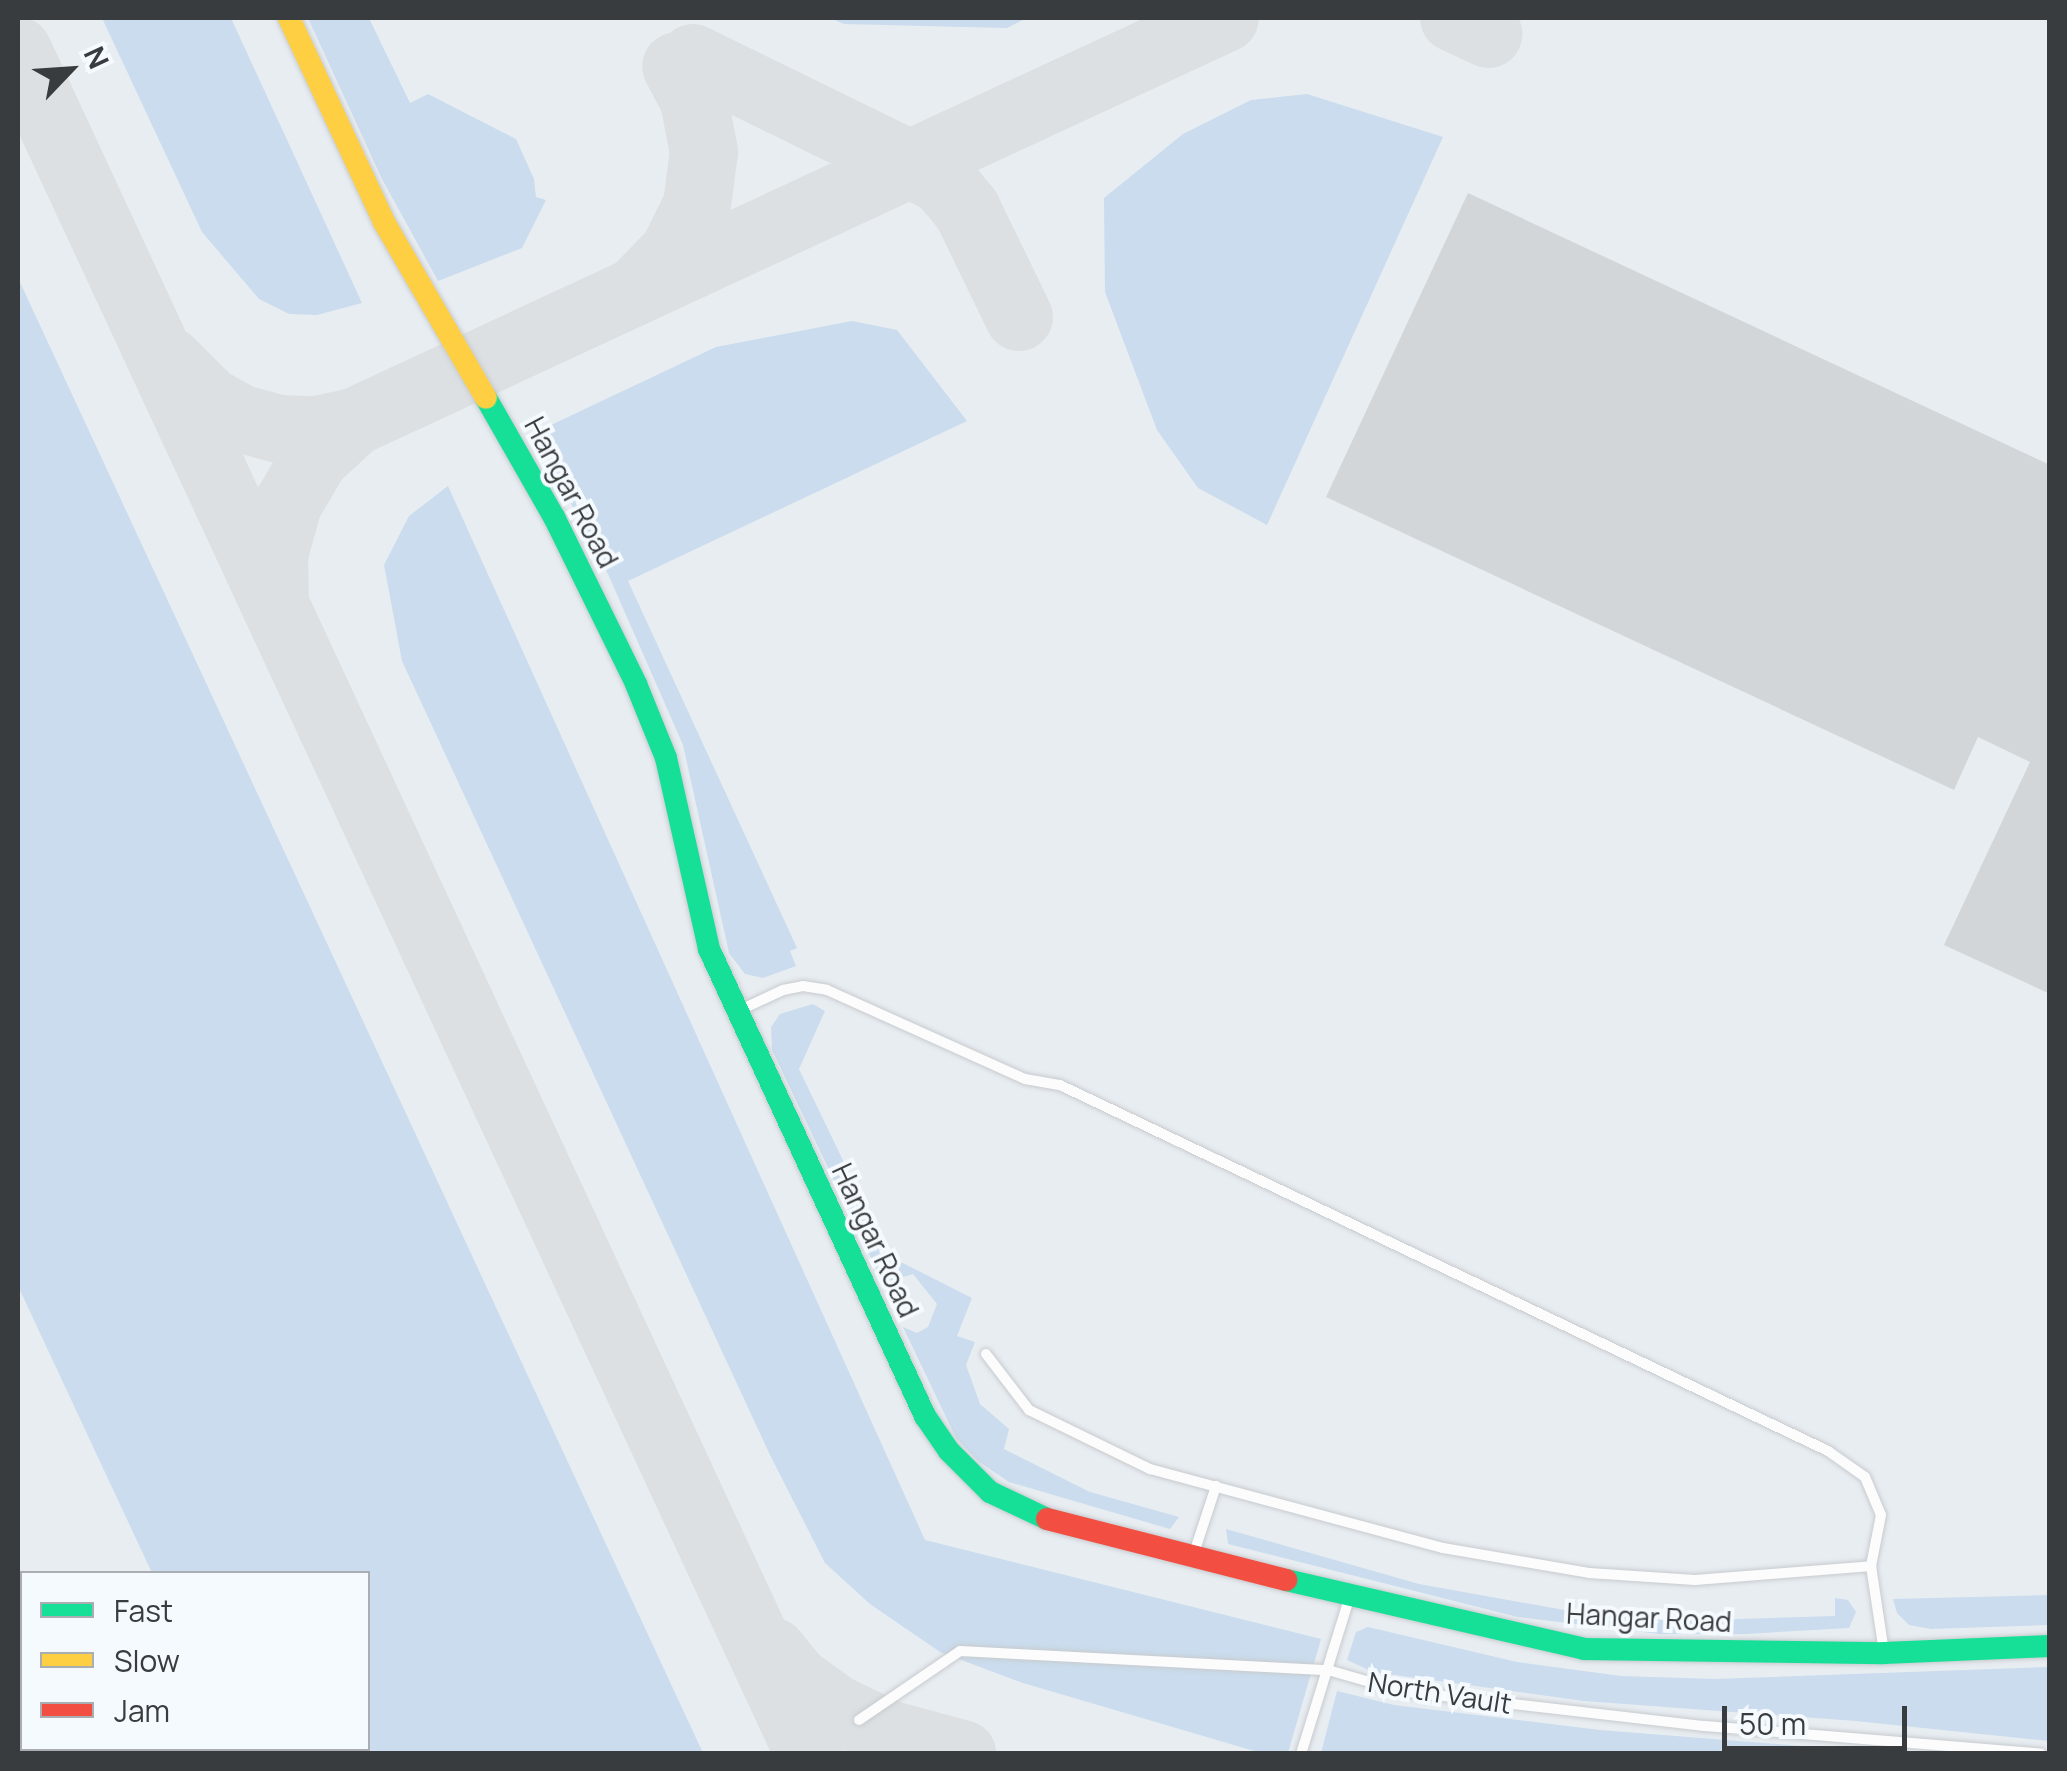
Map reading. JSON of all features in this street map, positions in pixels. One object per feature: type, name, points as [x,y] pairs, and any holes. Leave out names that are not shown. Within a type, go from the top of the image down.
[{"type":"street","name":"Hangar Road","points":[[289,18],[384,222],[554,517],[636,684],[666,758],[709,949],[736,1012],[924,1416],[949,1450],[990,1492],[1034,1516],[1193,1559],[1349,1598],[1584,1649],[1884,1653],[2050,1646]]},
{"type":"lane","points":[[736,1012],[783,990],[803,986],[827,990],[1025,1079],[1060,1085],[1828,1451],[1865,1476],[1881,1515],[1871,1566],[1884,1653]]},
{"type":"lane","points":[[986,1354],[1029,1410],[1150,1469],[1443,1548],[1589,1573],[1695,1580],[1871,1566]]},
{"type":"lane","points":[[1193,1559],[1216,1486]]},
{"type":"lane","points":[[1302,1754],[1349,1598]]},
{"type":"lane","name":"North Vault","points":[[858,1720],[960,1651],[1328,1670],[1401,1691],[1439,1696],[1704,1726],[2041,1754]]},
{"type":"shaded area","points":[[102,18],[231,18],[362,303],[317,315],[289,314],[259,299],[202,232]]},
{"type":"shaded area","points":[[308,18],[369,18],[410,103],[428,94],[516,139],[534,179],[536,197],[546,200],[522,248],[438,281],[382,179]]},
{"type":"shaded area","points":[[830,18],[1027,18],[1007,28],[844,24]]},
{"type":"shaded area","points":[[1307,94],[1443,137],[1267,525],[1198,488],[1157,430],[1105,292],[1104,198],[1183,134],[1251,100]]},
{"type":"shaded area","points":[[18,278],[703,1753],[236,1753],[370,1751],[370,1571],[151,1571],[18,1286]]},
{"type":"shaded area","points":[[852,321],[897,330],[967,421],[628,581],[797,948],[790,951],[796,966],[763,978],[745,974],[729,953],[683,745],[608,574],[534,433],[716,347]]},
{"type":"shaded area","points":[[448,486],[925,1540],[1321,1639],[1288,1753],[1261,1753],[1023,1683],[940,1652],[870,1604],[825,1563],[770,1455],[402,661],[384,565],[409,516]]},
{"type":"shaded area","points":[[813,1004],[825,1011],[799,1069],[889,1256],[972,1298],[957,1336],[975,1342],[966,1365],[980,1404],[1009,1429],[1004,1449],[1090,1492],[1179,1517],[1170,1529],[1009,1482],[978,1461],[956,1438],[903,1327],[917,1333],[928,1327],[937,1304],[913,1274],[883,1283],[772,1050],[771,1027],[780,1014]]},
{"type":"shaded area","points":[[1226,1529],[1419,1584],[1570,1611],[1671,1621],[1835,1616],[1835,1598],[1848,1600],[1856,1612],[1849,1628],[1745,1634],[1660,1634],[1518,1617],[1228,1544]]},
{"type":"shaded area","points":[[2049,1595],[2049,1625],[1931,1629],[1909,1625],[1897,1613],[1893,1599]]},
{"type":"shaded area","points":[[1368,1627],[1517,1662],[1621,1676],[1714,1679],[2049,1667],[2049,1741],[1856,1721],[1584,1701],[1373,1672],[1347,1660],[1356,1632]]},
{"type":"shaded area","points":[[1337,1691],[1394,1705],[1600,1730],[1890,1753],[1321,1753]]},
{"type":"building","points":[[1468,193],[2050,465],[2050,994],[1944,945],[2030,762],[1978,737],[1954,790],[1326,497]]},
{"type":"taxiway","points":[[170,362],[209,401],[242,419],[279,429],[317,430],[354,422],[1225,18]]},
{"type":"taxiway","points":[[1454,18],[1488,34]]},
{"type":"taxiway","points":[[18,51],[809,1754]]},
{"type":"taxiway","points":[[693,58],[942,180],[967,210],[1019,317]]},
{"type":"taxiway","points":[[641,286],[674,252],[697,205],[704,152],[694,100],[676,66]]},
{"type":"taxiway","points":[[275,605],[274,555],[288,504],[315,458],[354,422]]},
{"type":"taxiway","points":[[773,1652],[796,1680],[836,1709],[888,1734],[962,1754]]},
{"type":"runway","points":[[18,1661],[20,1666]]},
{"type":"traffic: fast","points":[[486,398],[554,517],[636,684],[666,758],[709,949],[925,1416],[949,1451],[990,1492],[1047,1519]]},
{"type":"traffic: fast","points":[[1286,1580],[1584,1649],[1884,1653],[2050,1646]]},
{"type":"traffic: slow","points":[[289,18],[384,222],[486,398]]},
{"type":"traffic: jam","points":[[1047,1519],[1286,1580]]}]
